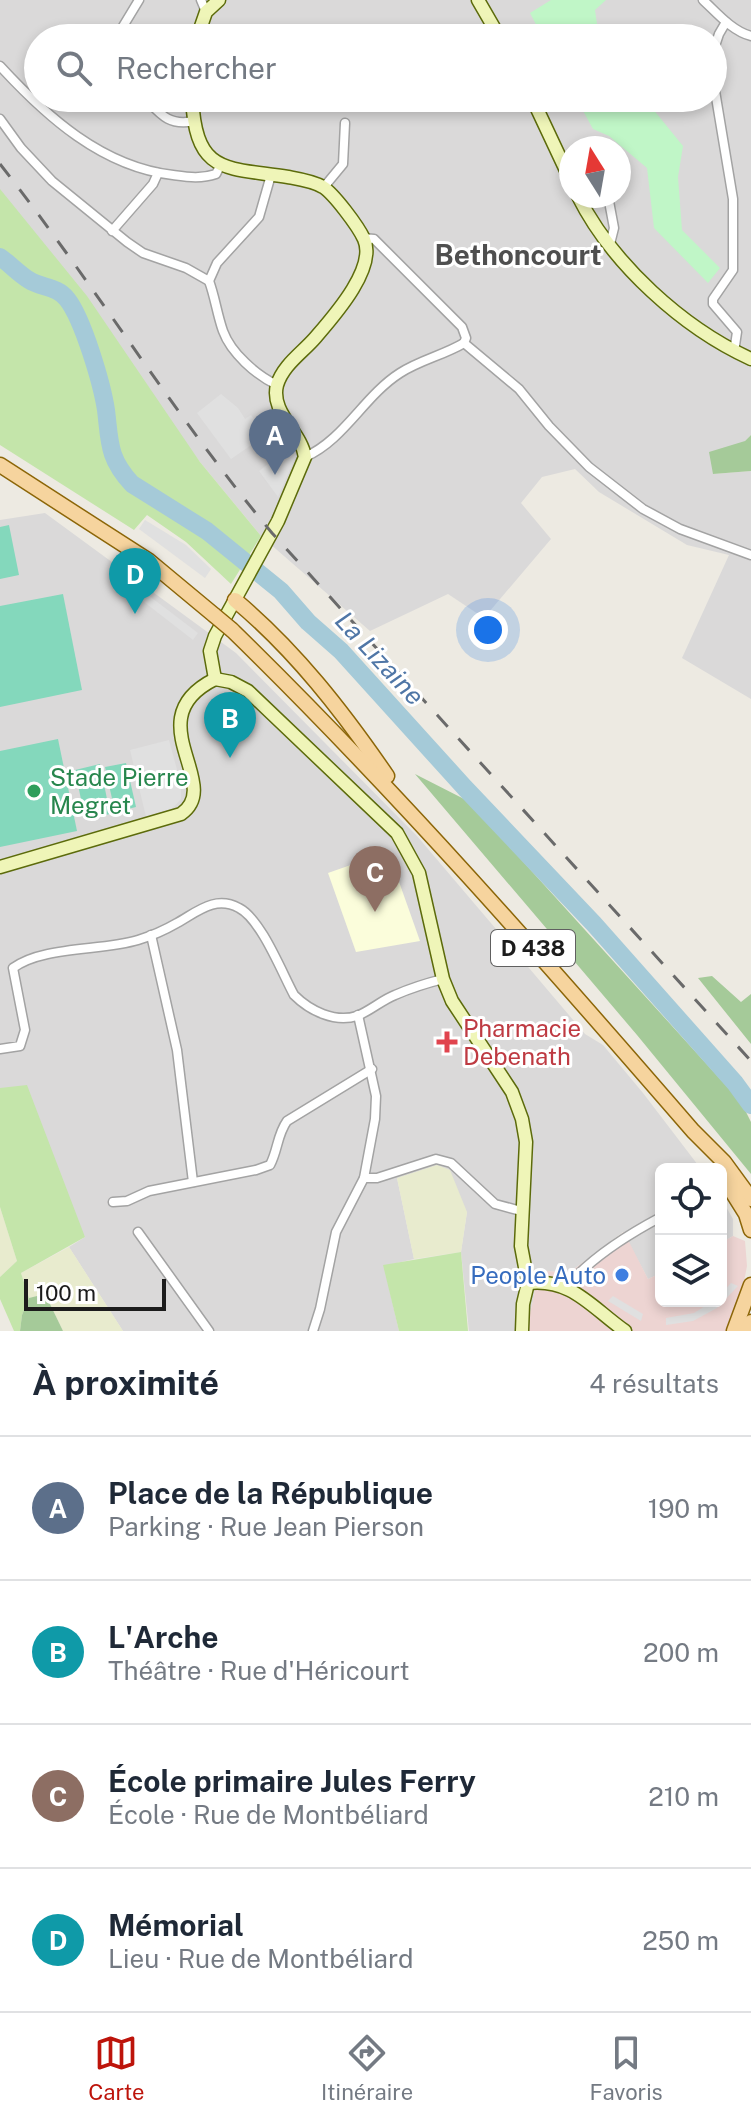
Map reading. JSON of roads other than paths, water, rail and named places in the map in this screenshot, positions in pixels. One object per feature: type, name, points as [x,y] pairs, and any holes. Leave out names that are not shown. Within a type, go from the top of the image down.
[{"type":"main road","name":"D 438","points":[[0,465],[149,561],[307,703],[412,813],[693,1131]]},
{"type":"main road","points":[[237,596],[304,665],[412,813]]},
{"type":"main road","points":[[693,1131],[714,1163]]},
{"type":"main road","points":[[693,1131],[724,1162],[751,1199]]},
{"type":"main road","points":[[727,1184],[746,1214],[751,1230]]},
{"type":"main road","points":[[734,1331],[751,1287]]},
{"type":"main road","points":[[747,1331],[751,1322]]},
{"type":"street","points":[[124,24],[139,0]]},
{"type":"street","points":[[204,6],[219,0]]},
{"type":"street","points":[[478,0],[492,24]]},
{"type":"street","points":[[703,0],[726,22],[751,36]]},
{"type":"street","points":[[0,66],[24,92]]},
{"type":"street","points":[[45,112],[66,130],[105,153],[158,173],[204,178],[216,174],[220,166]]},
{"type":"street","points":[[158,112],[178,124],[194,121]]},
{"type":"street","points":[[193,112],[202,150],[220,166],[302,180],[324,187],[363,238],[368,252],[365,267],[277,385],[276,399],[281,412],[299,440],[305,457],[291,493],[210,651],[215,679]]},
{"type":"street","points":[[539,112],[559,154]]},
{"type":"street","points":[[718,112],[733,199],[733,270],[713,299],[713,304],[737,332],[734,352]]},
{"type":"street","points":[[0,119],[21,148],[52,181],[112,231],[143,253],[186,268],[209,281]]},
{"type":"street","points":[[324,187],[343,164],[345,123]]},
{"type":"street","points":[[112,231],[153,184],[158,173]]},
{"type":"street","points":[[271,175],[259,217],[217,263],[209,281],[223,332],[231,346],[256,372],[277,385]]},
{"type":"street","points":[[586,208],[610,244],[643,283],[678,314],[734,352],[751,359]]},
{"type":"street","points":[[610,208],[614,228],[610,244]]},
{"type":"street","points":[[305,457],[321,450],[379,390],[400,373],[464,343],[466,338],[462,327],[374,239],[363,238]]},
{"type":"street","points":[[464,343],[519,389],[589,467],[643,509],[680,529],[751,555]]},
{"type":"street","points":[[0,867],[181,814],[188,809],[195,789],[179,728],[180,715],[189,696],[215,679],[231,682],[248,691],[397,833],[419,873],[443,979],[452,1001],[518,1105],[526,1142],[521,1246],[528,1283],[522,1331]]},
{"type":"street","points":[[0,1049],[20,1046],[25,1030],[13,968],[21,961],[123,944],[151,935],[208,905],[222,903],[236,906],[250,917],[294,995],[322,1014],[345,1018],[358,1015],[392,996],[443,979]]},
{"type":"street","points":[[151,935],[177,1050],[193,1182]]},
{"type":"street","points":[[313,1331],[336,1232],[364,1178],[375,1119],[372,1069],[358,1015]]},
{"type":"street","points":[[113,1202],[127,1201],[149,1191],[270,1165],[276,1153],[279,1132],[287,1121],[372,1069]]},
{"type":"street","points":[[364,1178],[377,1178],[436,1159],[451,1163],[495,1204],[521,1211]]},
{"type":"street","points":[[567,1286],[603,1254],[655,1221]]},
{"type":"street","points":[[138,1232],[209,1331]]},
{"type":"street","points":[[528,1283],[541,1281],[567,1286],[625,1331]]},
{"type":"waterway","name":"La Lizaine","points":[[0,257],[29,280],[63,295],[73,308],[100,384],[114,458],[124,475],[132,484],[207,531],[281,591],[308,622],[341,651],[594,924],[751,1105]]},
{"type":"railway","points":[[0,164],[201,442],[272,533],[751,1061]]},
{"type":"place","name":"Place de la République","points":[[275,475]]},
{"type":"place","name":"Mémorial","points":[[135,614]]},
{"type":"place","name":"L'Arche","points":[[230,758]]},
{"type":"place","name":"Stade Pierre Megret","points":[[34,791]]},
{"type":"place","name":"École primaire Jules Ferry","points":[[375,912]]},
{"type":"place","name":"Pharmacie Debenath","points":[[447,1042]]},
{"type":"place","name":"People Auto","points":[[622,1275]]},
{"type":"district","name":"Bethoncourt","points":[[518,254]]}]
